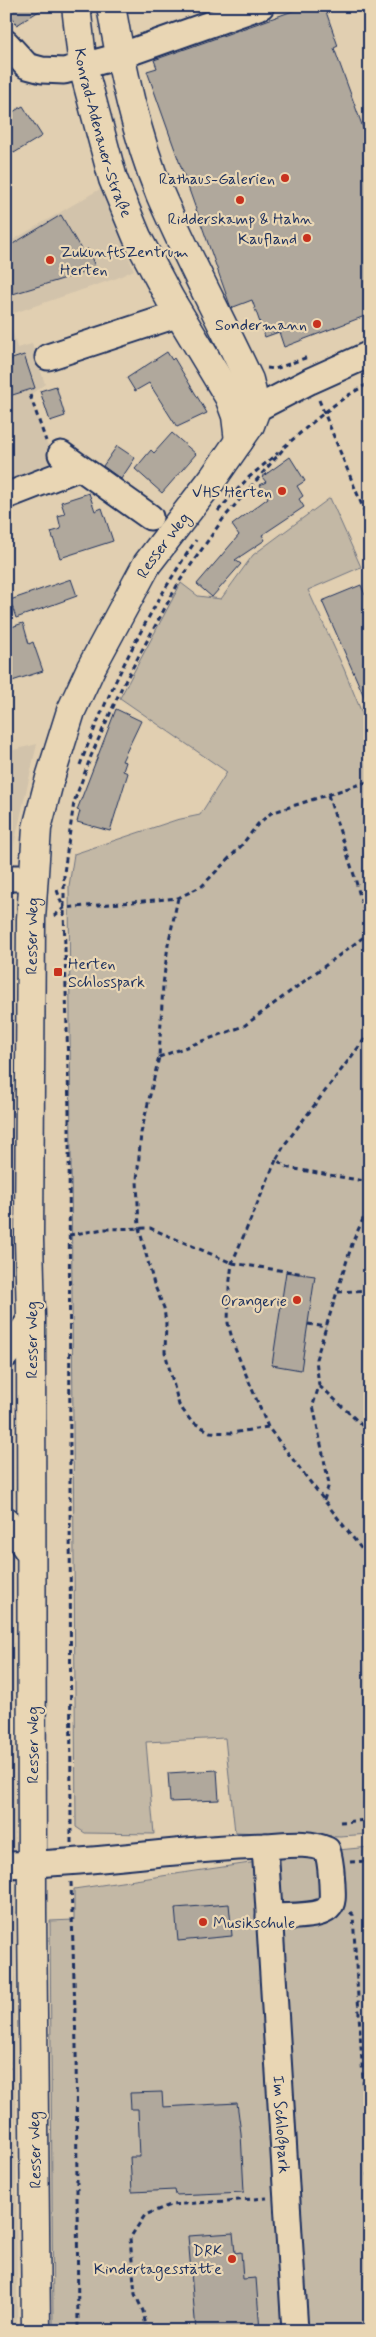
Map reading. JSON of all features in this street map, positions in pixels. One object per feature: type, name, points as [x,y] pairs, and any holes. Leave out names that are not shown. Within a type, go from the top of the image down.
[{"type":"main road","name":"Konrad-Adenauer-Straße","points":[[76,6],[83,67],[113,178],[137,237],[228,398],[236,416],[239,441]]},
{"type":"main road","name":"Konrad-Adenauer-Straße","points":[[111,6],[120,56],[142,139],[160,193],[246,373],[256,409]]},
{"type":"main road","name":"Resser Weg","points":[[36,2331],[19,1865],[31,1556],[31,1318],[29,1239],[31,919],[32,881],[38,828],[50,778],[71,711],[91,668],[148,564],[214,478],[250,425],[256,409]]},
{"type":"street","points":[[6,43],[27,66],[42,70],[64,71],[120,56],[261,6]]},
{"type":"street","points":[[48,358],[179,314]]},
{"type":"street","points":[[256,409],[310,380],[370,354]]},
{"type":"street","points":[[6,496],[69,461],[150,517]]},
{"type":"street","points":[[6,1355],[31,1318]]},
{"type":"street","points":[[6,1520],[31,1556]]},
{"type":"street","points":[[19,1865],[71,1863],[168,1852],[264,1846],[319,1846],[327,1850],[331,1869],[332,1898],[328,1908],[314,1914],[269,1917]]},
{"type":"street","name":"Im Schloßpark","points":[[264,1846],[295,2331]]},
{"type":"path","points":[[246,373],[260,367],[275,369],[309,356]]},
{"type":"path","points":[[213,517],[248,478],[324,413],[355,390],[370,383]]},
{"type":"path","points":[[30,395],[47,444],[69,461]]},
{"type":"path","points":[[318,397],[370,525]]},
{"type":"path","points":[[78,2331],[76,2045],[71,1863],[69,1112],[64,873],[74,802],[91,756],[122,687],[179,582],[223,519],[285,447]]},
{"type":"path","points":[[79,766],[107,699],[150,613],[202,532]]},
{"type":"path","points":[[32,881],[64,908],[178,898],[202,886],[241,846],[258,824],[271,813],[370,781]]},
{"type":"path","points":[[159,1057],[244,1026],[369,933],[355,878],[328,795]]},
{"type":"path","points":[[178,898],[168,945],[163,985],[159,1057],[141,1133],[137,1180],[139,1228],[154,1284],[164,1308],[166,1324],[165,1352],[180,1405],[191,1421],[210,1432],[232,1433],[268,1427]]},
{"type":"path","points":[[370,1032],[285,1144],[276,1160],[232,1263],[228,1323],[234,1346],[268,1427],[370,1560]]},
{"type":"path","points":[[276,1160],[289,1168],[370,1182]]},
{"type":"path","points":[[324,1500],[329,1484],[313,1404],[319,1386],[316,1359],[353,1241],[370,1204]]},
{"type":"path","points":[[69,1235],[104,1229],[150,1228],[232,1263],[305,1274]]},
{"type":"path","points":[[338,1292],[370,1290]]},
{"type":"path","points":[[308,1324],[326,1327]]},
{"type":"path","points":[[319,1386],[370,1433]]},
{"type":"path","points":[[340,1822],[370,1820]]},
{"type":"path","points":[[342,1862],[370,1861]]},
{"type":"path","points":[[348,1908],[353,1915],[370,2195]]},
{"type":"path","points":[[147,2331],[143,2311],[135,2294],[130,2238],[146,2215],[170,2204],[286,2197]]},
{"type":"shaded area","points":[[100,189],[134,270],[117,278],[8,315],[17,348],[32,344],[45,384],[30,395],[47,444],[78,468],[6,491],[6,244]]},
{"type":"shaded area","points":[[330,498],[361,567],[308,590],[344,669],[370,733],[370,1834],[340,1836],[235,1832],[225,1738],[146,1742],[154,1834],[85,1833],[76,1827],[69,886],[74,854],[176,820],[200,815],[227,772],[120,698],[181,583],[198,596],[221,599],[253,555]]},
{"type":"shaded area","points":[[37,744],[13,849],[6,897],[6,752]]},
{"type":"shaded area","points":[[6,990],[13,1376],[17,2331],[6,2331]]},
{"type":"shaded area","points":[[370,1847],[370,2331],[53,2331],[50,1921],[74,1920],[74,1889],[338,1850]]},
{"type":"building","points":[[6,6],[47,6],[17,25]]},
{"type":"building","name":"Rathaus-Galerien","points":[[307,6],[324,6],[338,46],[334,48],[370,147],[370,314],[284,347],[279,332],[265,337],[252,300],[231,308],[147,71],[157,68],[154,60]]},
{"type":"building","points":[[23,106],[42,136],[14,153],[11,150],[6,150],[6,116]]},
{"type":"building","name":"ZukunftsZentrum Herten","points":[[61,215],[82,251],[88,249],[96,269],[6,296],[6,248]]},
{"type":"building","points":[[167,352],[172,360],[174,358],[207,413],[177,427],[149,383],[135,391],[127,378]]},
{"type":"building","points":[[24,355],[35,388],[6,397],[6,361]]},
{"type":"building","points":[[56,386],[65,416],[50,421],[40,391]]},
{"type":"building","points":[[172,433],[196,454],[162,493],[135,469],[151,450],[154,453]]},
{"type":"building","points":[[117,446],[135,458],[121,479],[103,466]]},
{"type":"building","points":[[290,457],[305,481],[297,486],[303,496],[299,499],[304,507],[262,535],[265,540],[235,560],[241,564],[212,597],[197,584],[239,535],[232,525],[268,498],[260,485],[266,482],[262,477]]},
{"type":"building","points":[[89,493],[95,511],[102,508],[113,541],[60,558],[51,532],[61,529],[58,516],[65,514],[61,502]]},
{"type":"building","points":[[71,579],[77,596],[16,618],[10,600]]},
{"type":"building","points":[[361,585],[365,595],[370,593],[370,710],[322,601]]},
{"type":"building","points":[[23,623],[29,644],[33,642],[43,671],[6,683],[6,629]]},
{"type":"building","points":[[116,709],[141,721],[122,761],[126,762],[123,771],[128,773],[110,831],[77,822],[80,811],[77,810]]},
{"type":"building","name":"Orangerie","points":[[286,1272],[315,1276],[301,1370],[272,1365]]},
{"type":"building","points":[[217,1770],[219,1800],[170,1802],[168,1773]]},
{"type":"building","name":"Musikschule","points":[[229,1904],[232,1936],[178,1941],[175,1908]]},
{"type":"building","points":[[162,2092],[163,2107],[237,2103],[241,2133],[244,2192],[176,2195],[175,2190],[132,2192],[130,2157],[140,2157],[138,2109],[131,2109],[130,2093]]},
{"type":"building","points":[[233,2233],[235,2253],[241,2252],[243,2279],[256,2278],[260,2331],[196,2331],[188,2236]]},
{"type":"place","name":"Rathaus-Galerien","points":[[285,178]]},
{"type":"place","name":"Ridderskamp & Hahn","points":[[240,200]]},
{"type":"place","name":"Kaufland","points":[[307,238]]},
{"type":"place","name":"ZukunftsZentrum Herten","points":[[50,260]]},
{"type":"place","name":"Sondermann","points":[[317,324]]},
{"type":"place","name":"VHS Herten","points":[[282,491]]},
{"type":"place","name":"Herten Schlosspark","points":[[58,972]]},
{"type":"place","name":"Orangerie","points":[[297,1300]]},
{"type":"place","name":"Musikschule","points":[[203,1922]]},
{"type":"place","name":"DRK Kindertagesstätte","points":[[232,2259]]}]
